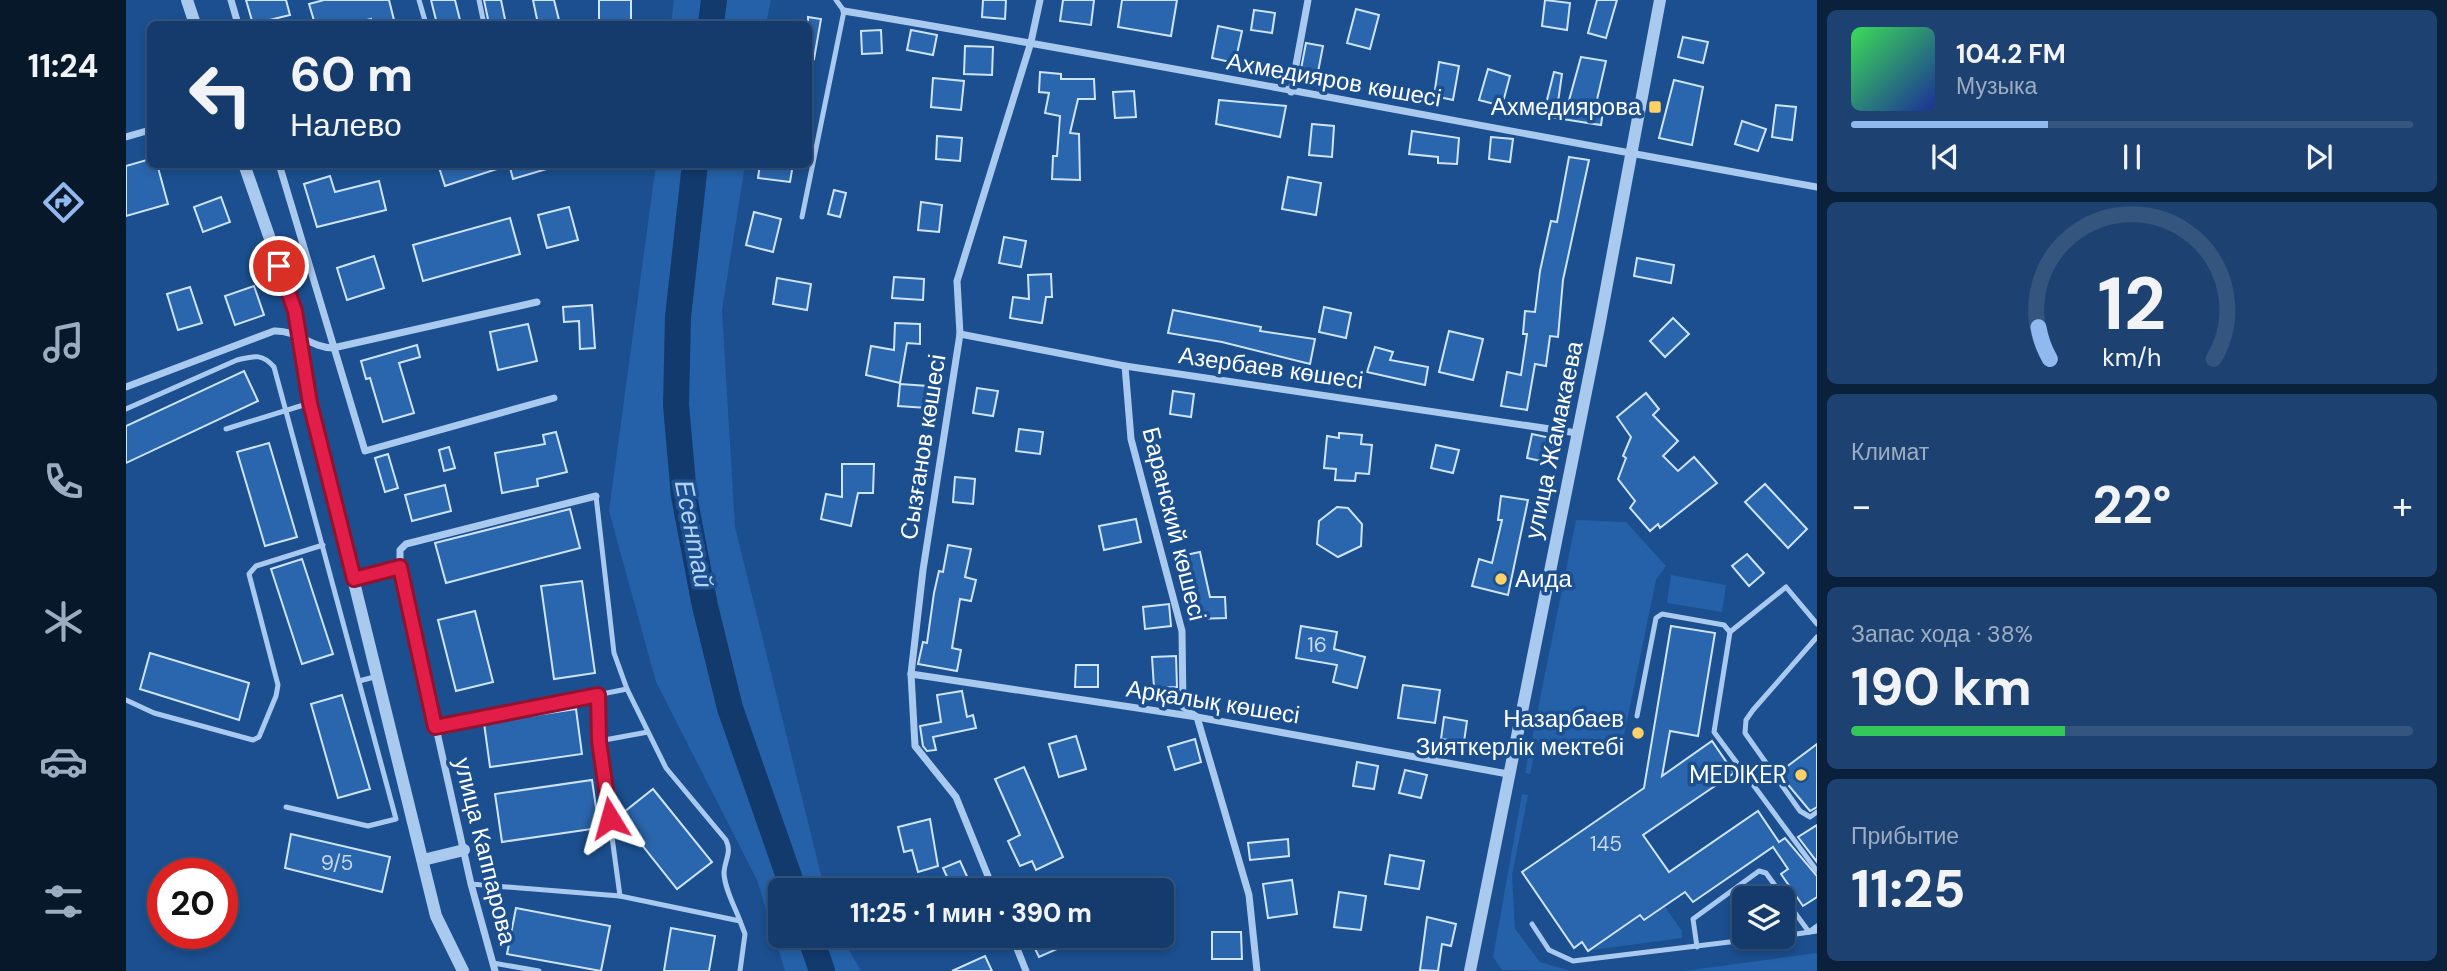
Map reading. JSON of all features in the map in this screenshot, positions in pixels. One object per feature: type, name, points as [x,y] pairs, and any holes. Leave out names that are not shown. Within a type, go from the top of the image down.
[{"type":"street","points":[[187,0],[194,21]]},
{"type":"street","points":[[231,0],[237,21]]},
{"type":"street","name":"Сызғанов көшесі","points":[[989,878],[956,797],[915,746],[911,674],[923,570],[960,334],[957,281],[1031,42],[1040,0]]},
{"type":"street","points":[[1291,92],[1308,0]]},
{"type":"street","name":"улица Жамакаева","points":[[1470,971],[1660,0]]},
{"type":"street","name":"Ахмедияров көшесі","points":[[844,11],[1031,42],[1817,187]]},
{"type":"street","points":[[126,137],[147,131]]},
{"type":"street","points":[[245,168],[295,311],[310,403],[436,916],[463,971]]},
{"type":"street","points":[[280,168],[365,451],[554,398]]},
{"type":"street","points":[[126,387],[274,331],[299,334],[322,348],[333,348],[537,302]]},
{"type":"street","name":"Азербаев көшесі","points":[[960,334],[1125,366],[1577,433]]},
{"type":"street","name":"Баранский көшесі","points":[[1125,366],[1131,439],[1182,631],[1183,707],[1197,717],[1249,895],[1257,971]]},
{"type":"street","name":"улица Каппарова","points":[[494,967],[471,884],[435,727],[400,567],[400,550],[406,544],[596,496]]},
{"type":"street","points":[[354,579],[400,567]]},
{"type":"street","name":"Арқалық көшесі","points":[[911,674],[1197,717],[1508,774]]},
{"type":"street","points":[[423,860],[464,850]]},
{"type":"street","points":[[1017,948],[1026,971]]},
{"type":"lane","points":[[419,0],[425,21]]},
{"type":"lane","points":[[479,0],[483,21]]},
{"type":"lane","points":[[802,217],[844,11],[836,0]]},
{"type":"lane","points":[[126,409],[237,360],[256,355],[266,357],[274,367],[396,819],[368,825],[286,807]]},
{"type":"lane","points":[[226,429],[310,403]]},
{"type":"lane","points":[[596,496],[614,653],[626,689],[666,768],[726,839],[730,849],[724,872],[726,884],[745,934],[740,971]]},
{"type":"lane","points":[[126,700],[154,713],[253,740],[259,737],[278,685],[249,574],[256,566],[323,545]]},
{"type":"lane","points":[[1817,624],[1786,587],[1730,632],[1714,732],[1817,871]]},
{"type":"lane","points":[[1637,716],[1656,618],[1662,614],[1724,625],[1730,632]]},
{"type":"lane","points":[[1817,637],[1753,710],[1746,720],[1745,733],[1800,811],[1810,817],[1817,812]]},
{"type":"lane","points":[[359,681],[378,677]]},
{"type":"lane","points":[[435,727],[626,689]]},
{"type":"lane","points":[[598,695],[599,741],[620,896]]},
{"type":"lane","points":[[599,741],[648,732]]},
{"type":"lane","points":[[1697,947],[1692,919],[1759,871],[1766,873],[1809,932]]},
{"type":"lane","points":[[471,884],[620,896],[740,921]]},
{"type":"lane","points":[[1532,924],[1549,950],[1573,961],[1732,942]]},
{"type":"lane","points":[[1795,934],[1817,929]]},
{"type":"lane","points":[[494,967],[539,971]]},
{"type":"shaded area","points":[[674,0],[771,0],[767,21],[671,21]]},
{"type":"shaded area","points":[[655,168],[745,168],[722,310],[735,527],[822,878],[768,878],[768,916],[757,880],[656,682],[609,511]]},
{"type":"shaded area","points":[[1576,520],[1626,522],[1666,566],[1656,580],[1620,755],[1537,742],[1530,774],[1525,773]]},
{"type":"shaded area","points":[[1671,575],[1726,585],[1722,612],[1667,603]]},
{"type":"shaded area","points":[[1522,794],[1528,795],[1512,875],[1515,929],[1540,962],[1571,971],[1502,970],[1493,957]]},
{"type":"shaded area","points":[[1665,907],[1682,931],[1682,938],[1592,950],[1639,917],[1643,922]]},
{"type":"shaded area","points":[[778,948],[848,948],[861,971],[785,971]]},
{"type":"shaded area","points":[[1817,953],[1817,971],[1684,971]]},
{"type":"building","points":[[246,0],[286,0],[290,15],[252,21]]},
{"type":"building","points":[[324,0],[389,0],[394,21],[314,21],[309,4]]},
{"type":"building","points":[[431,0],[455,0],[460,21],[436,21]]},
{"type":"building","points":[[484,0],[501,0],[505,21],[488,21]]},
{"type":"building","points":[[533,0],[554,0],[559,21],[537,21]]},
{"type":"building","points":[[599,0],[631,0],[631,21],[599,21]]},
{"type":"building","points":[[983,0],[1006,0],[1005,19],[982,17]]},
{"type":"building","points":[[1063,0],[1094,0],[1091,25],[1060,21]]},
{"type":"building","points":[[1122,0],[1177,0],[1171,36],[1118,27]]},
{"type":"building","points":[[1545,0],[1570,3],[1567,30],[1542,26]]},
{"type":"building","points":[[1597,0],[1617,0],[1606,38],[1588,33]]},
{"type":"building","points":[[1356,9],[1379,15],[1370,49],[1347,43]]},
{"type":"building","points":[[1254,10],[1275,13],[1272,33],[1251,30]]},
{"type":"building","points":[[808,17],[821,19],[814,59],[812,21],[808,21]]},
{"type":"building","points":[[1218,26],[1242,31],[1235,63],[1212,58]]},
{"type":"building","points":[[881,30],[882,53],[862,54],[861,31]]},
{"type":"building","points":[[911,30],[937,35],[933,55],[907,50]]},
{"type":"building","points":[[1683,37],[1708,42],[1703,63],[1678,57]]},
{"type":"building","points":[[1306,43],[1323,46],[1318,72],[1301,69]]},
{"type":"building","points":[[965,46],[993,47],[992,75],[964,74]]},
{"type":"building","points":[[1581,57],[1606,61],[1596,104],[1604,105],[1601,125],[1543,116],[1554,72],[1562,74],[1558,102],[1568,104]]},
{"type":"building","points":[[1439,62],[1459,66],[1453,100],[1434,96]]},
{"type":"building","points":[[1488,69],[1510,76],[1502,106],[1479,100]]},
{"type":"building","points":[[1040,72],[1061,74],[1061,79],[1094,79],[1095,99],[1078,99],[1070,133],[1079,134],[1080,180],[1052,179],[1060,116],[1045,113],[1049,93],[1039,92]]},
{"type":"building","points":[[933,78],[964,81],[961,110],[931,107]]},
{"type":"building","points":[[1674,80],[1703,87],[1692,145],[1659,138]]},
{"type":"building","points":[[1134,91],[1136,117],[1115,118],[1113,92]]},
{"type":"building","points":[[1219,100],[1286,106],[1280,137],[1216,124]]},
{"type":"building","points":[[1776,105],[1796,107],[1792,140],[1772,137]]},
{"type":"building","points":[[1742,121],[1766,129],[1758,151],[1735,144]]},
{"type":"building","points":[[1312,124],[1334,126],[1332,157],[1309,155]]},
{"type":"building","points":[[1412,131],[1459,138],[1457,164],[1438,163],[1438,157],[1409,154]]},
{"type":"building","points":[[937,136],[962,138],[960,161],[936,159]]},
{"type":"building","points":[[1491,137],[1513,139],[1510,162],[1489,159]]},
{"type":"building","points":[[1569,157],[1589,160],[1563,280],[1558,337],[1550,336],[1546,366],[1535,364],[1527,410],[1501,406],[1507,372],[1521,375],[1527,334],[1523,334],[1525,311],[1535,312],[1540,271],[1551,221],[1557,222]]},
{"type":"building","points":[[147,160],[147,168],[158,168],[168,204],[126,216],[126,166]]},
{"type":"building","points":[[439,168],[500,168],[445,186]]},
{"type":"building","points":[[510,168],[550,168],[513,179]]},
{"type":"building","points":[[759,168],[792,168],[790,182],[758,178]]},
{"type":"building","points":[[330,176],[335,192],[379,181],[386,210],[317,227],[304,184]]},
{"type":"building","points":[[1288,177],[1321,183],[1316,215],[1282,209]]},
{"type":"building","points":[[834,190],[846,193],[840,217],[828,214]]},
{"type":"building","points":[[221,197],[230,222],[203,232],[194,207]]},
{"type":"building","points":[[921,202],[942,205],[939,232],[918,230]]},
{"type":"building","points":[[569,207],[578,240],[547,248],[538,215]]},
{"type":"building","points":[[754,212],[781,219],[773,252],[746,245]]},
{"type":"building","points":[[510,218],[520,254],[423,281],[413,245]]},
{"type":"building","points":[[1004,237],[1026,241],[1021,267],[999,263]]},
{"type":"building","points":[[374,256],[384,288],[347,300],[337,268]]},
{"type":"building","points":[[1637,258],[1674,265],[1671,283],[1634,276]]},
{"type":"building","points":[[1051,274],[1052,297],[1046,297],[1042,323],[1010,318],[1013,297],[1029,299],[1028,275]]},
{"type":"building","points":[[894,277],[924,279],[923,300],[892,298]]},
{"type":"building","points":[[777,278],[811,284],[807,310],[773,304]]},
{"type":"building","points":[[254,286],[264,315],[235,325],[225,296]]},
{"type":"building","points":[[190,287],[202,323],[178,330],[167,294]]},
{"type":"building","points":[[592,305],[595,348],[580,349],[579,321],[564,322],[563,307]]},
{"type":"building","points":[[1324,307],[1351,313],[1346,338],[1319,332]]},
{"type":"building","points":[[1173,310],[1261,327],[1260,331],[1315,339],[1310,364],[1222,342],[1168,333]]},
{"type":"building","points":[[1673,318],[1689,334],[1665,357],[1650,341]]},
{"type":"building","points":[[895,323],[920,324],[920,344],[907,343],[900,383],[866,375],[871,346],[894,350]]},
{"type":"building","points":[[528,324],[537,361],[498,370],[490,332]]},
{"type":"building","points":[[1449,331],[1483,339],[1473,380],[1439,372]]},
{"type":"building","points":[[417,345],[420,357],[399,363],[414,413],[383,422],[370,378],[366,379],[361,361]]},
{"type":"building","points":[[1375,347],[1393,352],[1390,360],[1428,367],[1425,385],[1367,372]]},
{"type":"building","points":[[244,371],[258,401],[126,463],[126,426]]},
{"type":"building","points":[[900,384],[928,386],[927,408],[898,406]]},
{"type":"building","points":[[977,388],[998,391],[993,416],[973,413]]},
{"type":"building","points":[[1173,391],[1194,394],[1191,417],[1170,414]]},
{"type":"building","points":[[1646,393],[1659,409],[1653,415],[1678,441],[1663,456],[1678,471],[1694,457],[1717,483],[1660,528],[1658,524],[1650,531],[1630,508],[1635,501],[1618,479],[1631,437],[1617,417]]},
{"type":"building","points":[[1019,429],[1043,432],[1040,454],[1016,451]]},
{"type":"building","points":[[556,432],[567,472],[537,479],[538,486],[502,493],[495,453],[545,444],[543,435]]},
{"type":"building","points":[[1339,433],[1362,435],[1361,444],[1372,445],[1369,474],[1356,473],[1355,481],[1335,480],[1336,469],[1324,468],[1327,436],[1339,438]]},
{"type":"building","points":[[1532,434],[1555,439],[1550,463],[1527,458]]},
{"type":"building","points":[[269,443],[297,537],[265,546],[237,452]]},
{"type":"building","points":[[1436,445],[1459,450],[1453,473],[1431,468]]},
{"type":"building","points":[[449,447],[455,468],[444,471],[439,450]]},
{"type":"building","points":[[388,454],[398,488],[385,492],[375,458]]},
{"type":"building","points":[[842,464],[874,464],[873,493],[858,493],[851,526],[821,519],[826,494],[842,497]]},
{"type":"building","points":[[955,477],[975,479],[973,504],[953,502]]},
{"type":"building","points":[[1765,484],[1807,529],[1788,548],[1745,502]]},
{"type":"building","points":[[445,485],[451,511],[412,521],[405,495]]},
{"type":"building","points":[[1501,496],[1528,500],[1508,595],[1472,586],[1479,559],[1492,563],[1502,520],[1498,520]]},
{"type":"building","points":[[1337,507],[1348,508],[1362,524],[1361,546],[1338,557],[1317,544],[1319,521]]},
{"type":"building","points":[[570,509],[580,548],[446,583],[435,543]]},
{"type":"building","points":[[1136,519],[1141,542],[1104,550],[1099,526]]},
{"type":"building","points":[[948,545],[971,549],[965,577],[976,580],[971,601],[960,599],[952,648],[961,650],[957,671],[918,664],[923,642],[927,643],[934,593],[939,571],[943,572]]},
{"type":"building","points":[[1200,552],[1210,597],[1225,597],[1226,618],[1195,619],[1193,583],[1182,585],[1176,557]]},
{"type":"building","points":[[1747,554],[1764,573],[1749,586],[1732,566]]},
{"type":"building","points":[[302,559],[333,654],[302,664],[271,569]]},
{"type":"building","points":[[582,581],[595,673],[554,679],[541,586]]},
{"type":"building","points":[[1169,604],[1171,626],[1145,629],[1143,607]]},
{"type":"building","points":[[475,611],[493,682],[456,691],[438,620]]},
{"type":"building","points":[[1301,626],[1337,632],[1334,649],[1365,657],[1357,688],[1333,682],[1337,665],[1296,658]]},
{"type":"building","points":[[1671,626],[1715,633],[1698,736],[1670,731],[1662,776],[1712,741],[1734,773],[1643,835],[1669,872],[1758,811],[1779,842],[1785,838],[1817,876],[1817,897],[1803,906],[1795,894],[1795,886],[1789,886],[1781,874],[1788,869],[1773,847],[1693,902],[1685,892],[1644,920],[1640,915],[1588,951],[1582,942],[1574,948],[1522,872],[1644,788]]},
{"type":"building","points":[[150,653],[249,683],[239,720],[140,689]]},
{"type":"building","points":[[1176,656],[1177,687],[1154,688],[1152,657]]},
{"type":"building","points":[[1076,665],[1098,665],[1098,687],[1075,687]]},
{"type":"building","points":[[1403,685],[1440,690],[1435,723],[1398,718]]},
{"type":"building","points":[[962,691],[967,717],[973,715],[976,728],[933,737],[936,750],[927,751],[923,746],[920,726],[941,722],[937,695]]},
{"type":"building","points":[[342,695],[370,789],[338,798],[311,704]]},
{"type":"building","points":[[576,709],[582,754],[490,767],[484,723]]},
{"type":"building","points":[[1444,717],[1467,721],[1464,742],[1441,739]]},
{"type":"building","points":[[1076,736],[1086,769],[1059,777],[1049,744]]},
{"type":"building","points":[[1195,739],[1201,762],[1175,770],[1168,747]]},
{"type":"building","name":"MEDIKER","points":[[1817,744],[1817,807],[1810,811],[1784,780],[1785,768]]},
{"type":"building","points":[[1357,762],[1378,766],[1374,789],[1353,786]]},
{"type":"building","points":[[1024,767],[1063,857],[1036,870],[1032,861],[1020,866],[1008,841],[1020,835],[995,779]]},
{"type":"building","points":[[1405,770],[1427,775],[1421,798],[1399,793]]},
{"type":"building","points":[[592,780],[599,828],[502,842],[495,794]]},
{"type":"building","points":[[653,789],[712,862],[677,889],[619,816]]},
{"type":"building","points":[[930,819],[938,866],[918,872],[912,850],[904,852],[898,827]]},
{"type":"building","points":[[1817,825],[1817,862],[1798,837]]},
{"type":"building","points":[[291,834],[390,857],[382,892],[285,868]]},
{"type":"building","points":[[1288,839],[1289,856],[1250,860],[1248,843]]},
{"type":"building","points":[[1390,855],[1424,861],[1419,889],[1385,884]]},
{"type":"building","points":[[960,861],[968,878],[948,878],[943,868]]},
{"type":"building","points":[[1292,880],[1297,914],[1268,918],[1263,884]]},
{"type":"building","points":[[1339,892],[1366,896],[1361,930],[1334,927]]},
{"type":"building","points":[[516,908],[610,926],[601,971],[507,954]]},
{"type":"building","points":[[1427,917],[1456,924],[1451,946],[1442,944],[1438,971],[1420,970]]},
{"type":"building","points":[[671,928],[715,936],[709,971],[664,971]]},
{"type":"building","points":[[1212,932],[1241,932],[1242,959],[1212,959]]},
{"type":"building","points":[[1035,948],[1059,948],[1039,957]]},
{"type":"building","points":[[985,956],[992,971],[952,971]]},
{"type":"waterway","name":"Есентай","points":[[711,21],[714,0]]},
{"type":"waterway","name":"Есентай","points":[[695,168],[678,317],[676,405],[684,496],[705,606],[730,708],[789,878]]},
{"type":"waterway","name":"Есентай","points":[[814,948],[822,971]]},
{"type":"place","name":"Ахмедиярова","points":[[1655,107]]},
{"type":"place","name":"Аида","points":[[1501,579]]},
{"type":"place","name":"Назарбаев Зияткерлік мектебі","points":[[1638,733]]},
{"type":"place","name":"MEDIKER","points":[[1801,775]]},
{"type":"route","points":[[279,266],[295,311],[302,369],[354,579],[400,567],[435,727],[598,695],[599,741],[610,818]]}]
